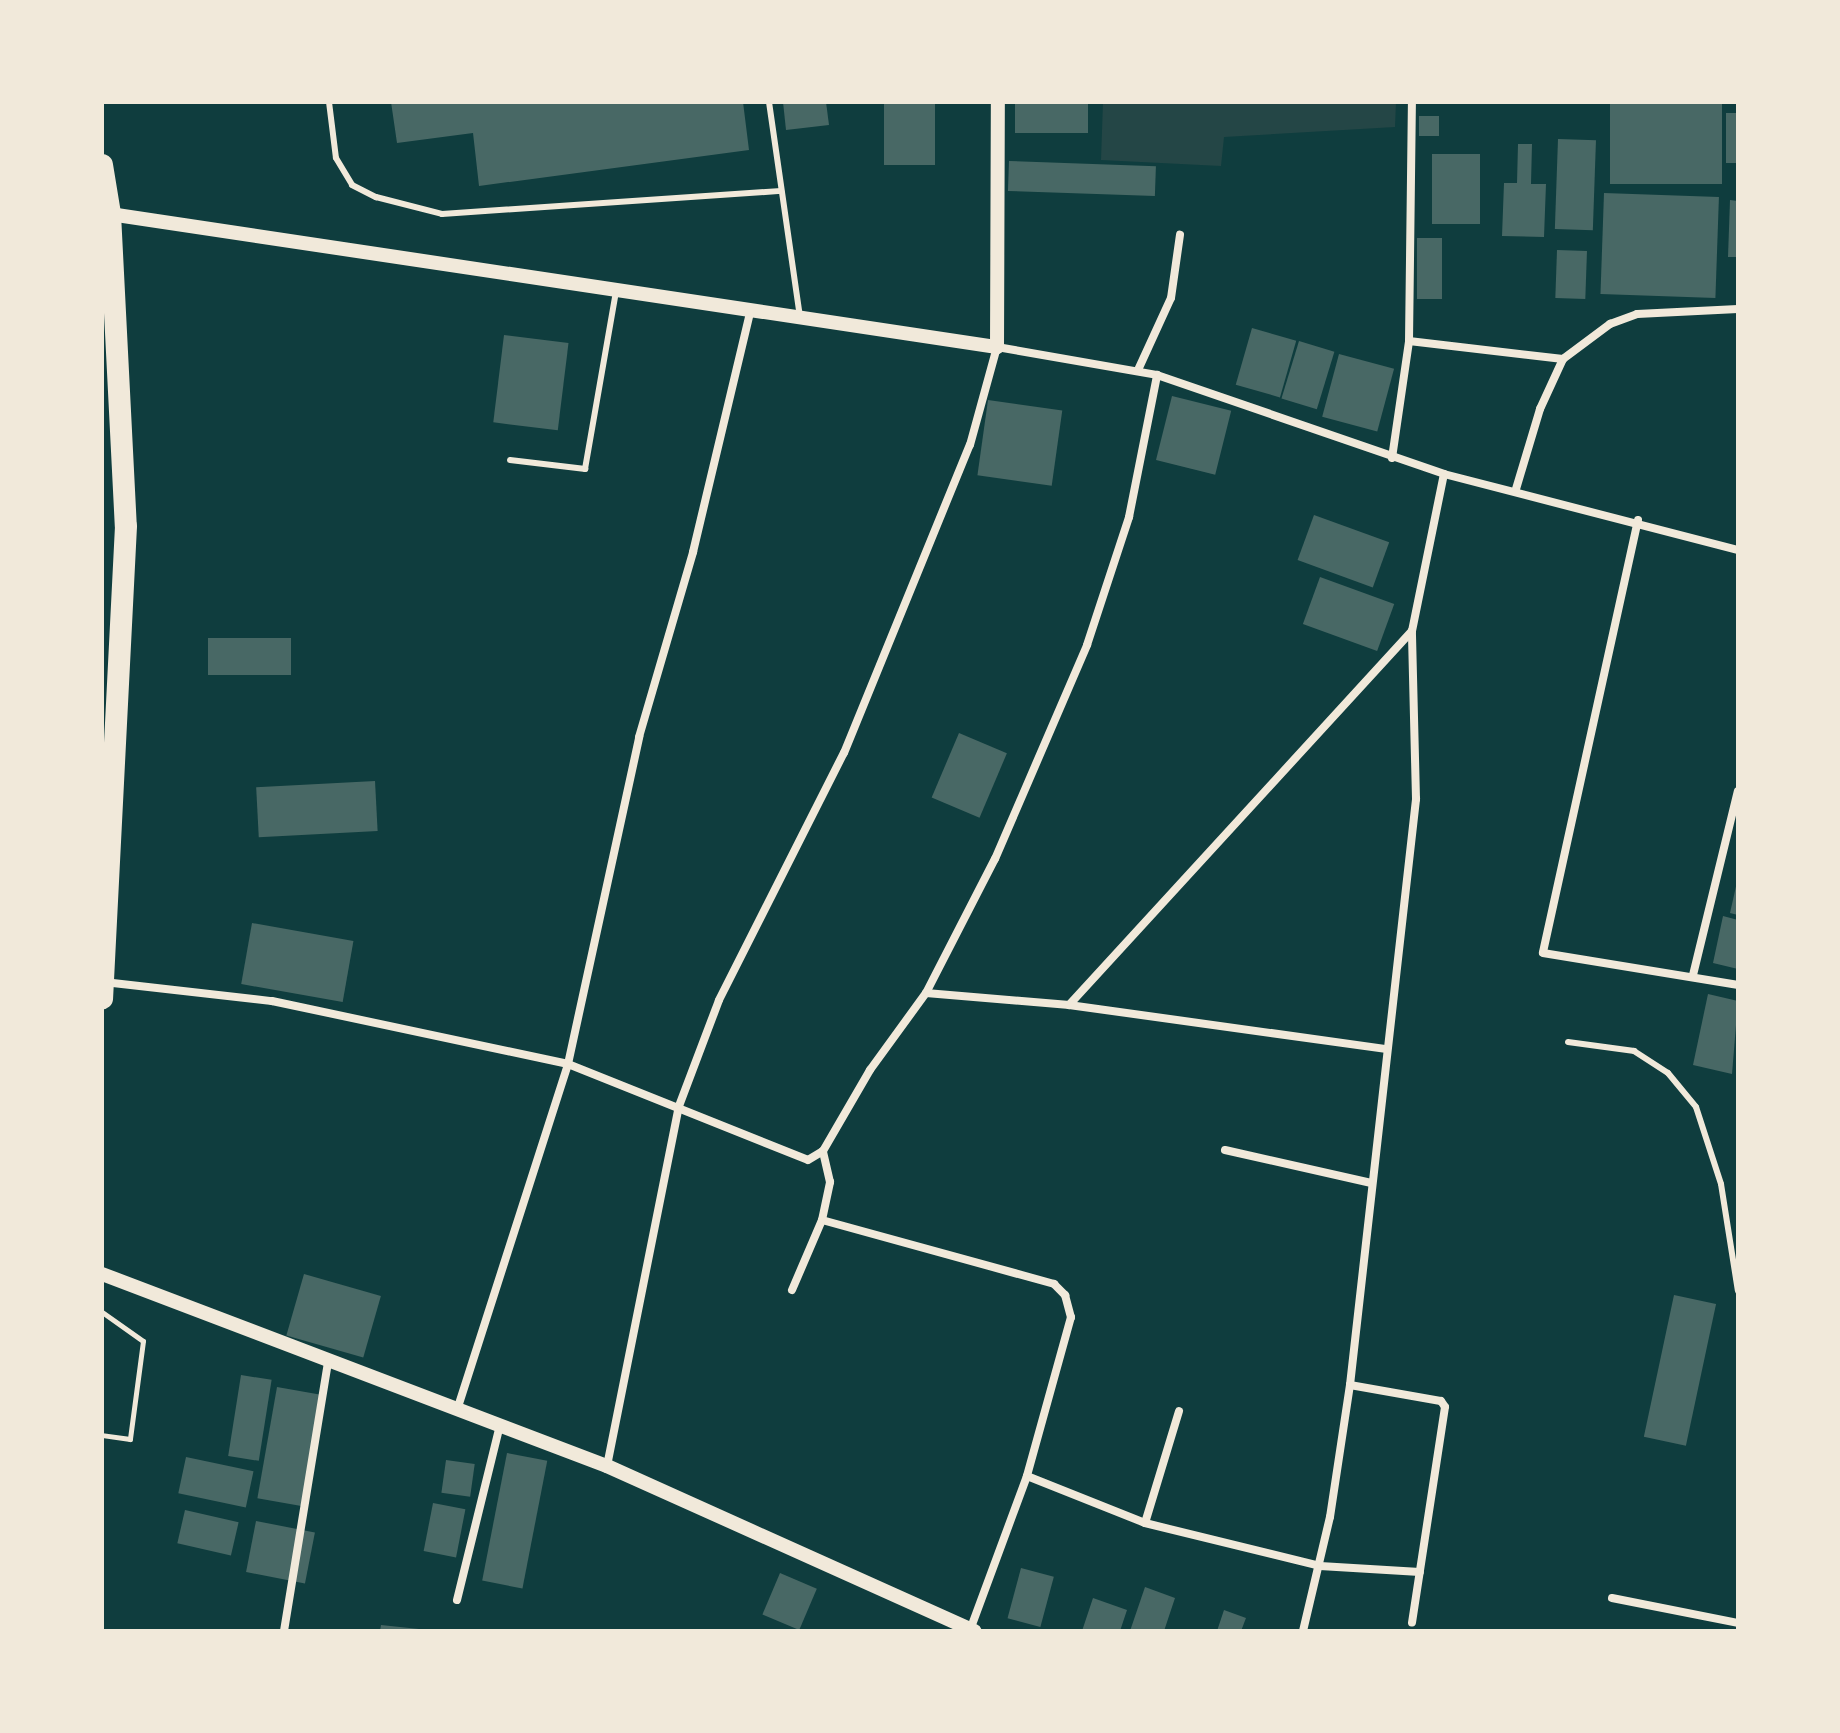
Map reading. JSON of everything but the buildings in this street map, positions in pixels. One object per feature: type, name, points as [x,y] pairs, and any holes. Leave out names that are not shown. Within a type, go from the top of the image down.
[{"type":"highway","points":[[102,165],[110,214],[126,526],[102,998]]},
{"type":"street","points":[[607,1466],[679,1106],[719,1000],[844,753],[970,445],[997,347],[998,102]]},
{"type":"street","points":[[1392,458],[1409,341],[1412,102]]},
{"type":"street","points":[[110,214],[1138,370],[1444,474],[1638,520],[1738,550]]},
{"type":"street","points":[[1138,370],[1171,298],[1180,235]]},
{"type":"street","points":[[457,1410],[568,1064],[639,737],[693,552],[751,309]]},
{"type":"street","points":[[1516,489],[1540,409],[1563,359],[1610,324],[1637,314],[1738,309]]},
{"type":"street","points":[[1409,341],[1563,359]]},
{"type":"street","points":[[103,982],[272,1001],[568,1064],[808,1160],[823,1151],[870,1070],[926,993],[995,859],[1087,645],[1129,517],[1157,375]]},
{"type":"street","points":[[1303,1631],[1320,1566],[1350,1385],[1385,1049],[1416,799],[1412,631],[1444,474]]},
{"type":"street","points":[[1638,520],[1543,953],[1693,975],[1738,985]]},
{"type":"street","points":[[1069,1005],[1412,631]]},
{"type":"street","points":[[1693,975],[1738,791]]},
{"type":"street","points":[[926,993],[1069,1005],[1385,1049]]},
{"type":"street","points":[[1225,1150],[1371,1183]]},
{"type":"street","points":[[792,1290],[822,1220],[830,1182],[823,1151]]},
{"type":"street","points":[[102,1274],[457,1410],[499,1429],[607,1466],[971,1630],[1027,1476],[1071,1317],[1065,1295],[1054,1284],[822,1220]]},
{"type":"street","points":[[284,1631],[328,1361]]},
{"type":"street","points":[[1350,1385],[1441,1401],[1445,1407],[1412,1622]]},
{"type":"street","points":[[1145,1523],[1179,1411]]},
{"type":"street","points":[[457,1600],[499,1429]]},
{"type":"street","points":[[1027,1476],[1145,1523],[1320,1566],[1420,1572]]},
{"type":"street","points":[[1612,1598],[1738,1623]]},
{"type":"lane","points":[[329,102],[336,158],[352,185],[442,214],[781,191]]},
{"type":"lane","points":[[769,102],[800,317]]},
{"type":"lane","points":[[510,460],[585,469],[617,289]]},
{"type":"lane","points":[[1568,1042],[1634,1051],[1668,1073],[1696,1107],[1721,1184],[1738,1291]]},
{"type":"path","points":[[102,1312],[143,1341],[130,1439],[102,1435]]},
{"type":"shaded area","points":[[1103,102],[1396,102],[1395,127],[1224,137],[1221,166],[1101,160]]}]
